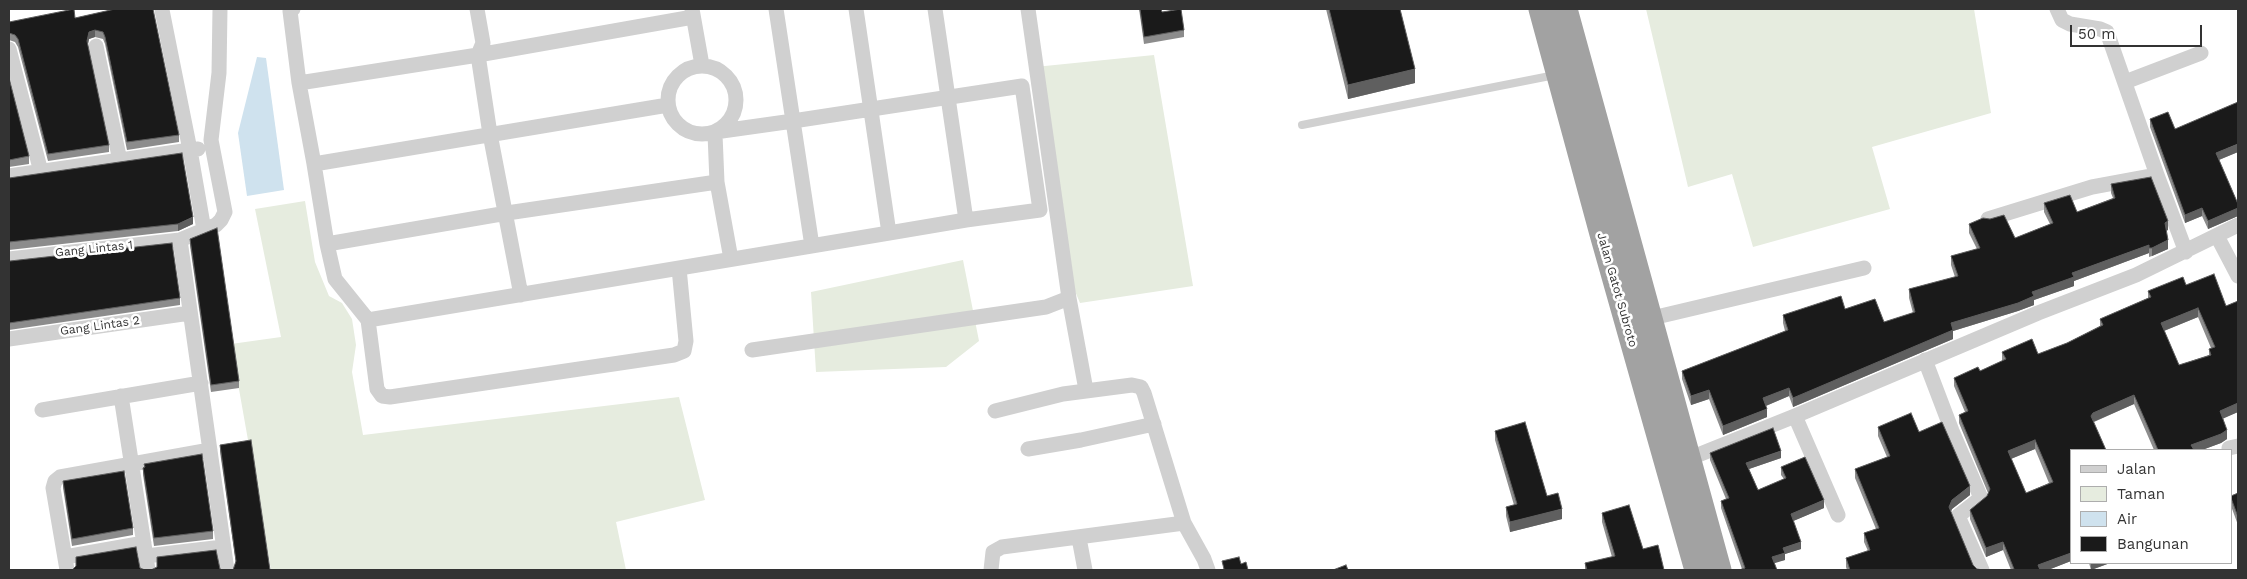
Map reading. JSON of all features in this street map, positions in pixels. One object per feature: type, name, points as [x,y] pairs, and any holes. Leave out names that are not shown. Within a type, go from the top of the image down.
[{"type":"highway","name":"Jalan Gatot Subroto","points":[[1541,9],[1697,570]]},
{"type":"highway","name":"Jalan Gatot Subroto","points":[[1565,9],[1648,319],[1719,570]]},
{"type":"street","name":"Gang Lintas 1","points":[[9,259],[180,240],[216,225],[225,212],[212,148],[220,73],[218,17],[220,9]]},
{"type":"street","points":[[293,9],[290,11],[299,83],[327,244],[335,279],[368,320],[376,389],[382,396],[390,397],[674,355],[684,351],[686,341],[679,268]]},
{"type":"street","points":[[477,9],[483,43],[478,55],[490,134],[521,295]]},
{"type":"street","points":[[776,9],[812,246]]},
{"type":"street","points":[[856,9],[889,232]]},
{"type":"street","points":[[935,9],[946,97],[966,220]]},
{"type":"street","points":[[1028,9],[1069,298],[1086,390]]},
{"type":"street","points":[[2057,9],[2062,20],[2070,24],[2100,28],[2107,32],[2186,252]]},
{"type":"street","points":[[162,10],[204,230]]},
{"type":"street","points":[[299,83],[478,55],[692,13],[702,65]]},
{"type":"street","points":[[96,46],[120,161]]},
{"type":"street","points":[[9,49],[41,172]]},
{"type":"street","points":[[2124,82],[2201,53]]},
{"type":"street","points":[[368,320],[889,232],[1040,210],[1022,86],[793,121],[715,132],[700,134],[689,131],[679,125],[672,116],[668,105],[669,92],[673,81],[681,72],[691,67],[702,65],[713,67],[723,72],[735,90],[737,100],[735,111],[730,121],[715,132]]},
{"type":"street","points":[[314,164],[668,105]]},
{"type":"street","points":[[715,132],[717,182],[731,259]]},
{"type":"street","points":[[9,176],[212,148]]},
{"type":"street","points":[[1988,219],[2092,187],[2157,175]]},
{"type":"street","points":[[327,244],[506,213],[717,182]]},
{"type":"street","points":[[1688,459],[1796,416],[1925,360],[2136,275],[2238,225]]},
{"type":"street","points":[[2217,236],[2238,276]]},
{"type":"street","points":[[180,240],[227,570]]},
{"type":"street","points":[[1648,319],[1864,268]]},
{"type":"street","points":[[752,350],[1046,307],[1069,298]]},
{"type":"street","name":"Gang Lintas 2","points":[[9,339],[190,313]]},
{"type":"street","points":[[1925,360],[1981,498],[1958,516],[1982,570]]},
{"type":"street","points":[[42,410],[201,383]]},
{"type":"street","points":[[995,411],[1086,390],[1132,385],[1141,387],[1184,523],[1204,558],[1208,570]]},
{"type":"street","points":[[122,396],[146,556]]},
{"type":"street","points":[[1796,416],[1838,515]]},
{"type":"street","points":[[1028,449],[1082,440],[1154,424]]},
{"type":"street","points":[[210,450],[60,477],[54,481],[53,488],[66,563],[224,547]]},
{"type":"street","points":[[991,570],[993,552],[1002,547],[1184,523]]},
{"type":"street","points":[[1078,538],[1085,570]]},
{"type":"lane","points":[[1302,125],[1558,75]]},
{"type":"green space","points":[[1646,9],[1974,9],[1991,113],[1872,147],[1890,209],[1753,247],[1732,174],[1688,187]]},
{"type":"green space","points":[[1154,55],[1193,286],[1080,303],[1055,244],[1035,67]]},
{"type":"green space","points":[[305,201],[315,262],[329,296],[342,303],[352,319],[356,345],[352,372],[363,435],[679,397],[705,500],[616,522],[626,570],[271,570],[231,344],[281,337],[255,209]]},
{"type":"green space","points":[[963,260],[979,341],[946,367],[816,372],[811,292]]},
{"type":"water","points":[[257,57],[266,58],[284,190],[247,196],[238,133]]},
{"type":"building","points":[[74,9],[75,18],[115,9],[153,9],[179,135],[127,142],[105,37],[103,32],[95,30],[89,32],[87,41],[109,145],[48,154],[18,39],[15,35],[9,33],[9,22]]},
{"type":"building","points":[[1140,9],[1161,9],[1162,12],[1181,9],[1184,30],[1144,37]]},
{"type":"building","points":[[1329,9],[1400,9],[1415,69],[1348,85]]},
{"type":"building","points":[[9,78],[29,156],[9,160]]},
{"type":"building","points":[[2238,102],[2238,144],[2216,153],[2238,208],[2208,221],[2202,208],[2185,215],[2150,119],[2168,112],[2175,129]]},
{"type":"building","points":[[182,153],[193,217],[178,224],[9,242],[9,178]]},
{"type":"building","points":[[2151,177],[2168,221],[2165,223],[2168,240],[2152,248],[2149,248],[2149,245],[2072,273],[2074,277],[2032,292],[2034,296],[2018,303],[1951,323],[1953,330],[1793,398],[1789,388],[1763,398],[1767,409],[1723,426],[1709,390],[1691,396],[1682,371],[1788,330],[1783,315],[1841,296],[1845,309],[1875,299],[1884,322],[1915,312],[1909,289],[1958,276],[1951,256],[1980,248],[1969,224],[1983,218],[1990,219],[2004,215],[2015,238],[2053,223],[2044,203],[2070,195],[2077,212],[2115,198],[2111,184]]},
{"type":"building","points":[[217,228],[239,381],[211,385],[190,239]]},
{"type":"building","points":[[172,243],[180,298],[9,323],[9,261]]},
{"type":"building","points":[[2214,274],[2226,306],[2238,301],[2238,403],[2220,411],[2227,430],[2191,445],[2193,449],[2158,449],[2134,395],[2093,413],[2091,416],[2106,449],[2070,449],[2070,553],[2038,565],[2040,570],[2010,570],[2014,569],[2003,542],[1986,548],[1970,510],[1987,496],[1990,489],[1959,415],[1968,411],[1954,378],[1978,367],[1980,371],[2006,359],[2002,352],[2032,339],[2038,354],[2067,343],[2103,325],[2100,319],[2151,297],[2148,291],[2183,277],[2186,285]],"holes":[[[2198,308],[2215,347],[2209,349],[2211,355],[2179,365],[2161,323]],[[2035,440],[2053,482],[2026,493],[2008,451]]]},
{"type":"building","points":[[1911,413],[1919,432],[1942,422],[1970,486],[1952,500],[1949,507],[1973,565],[1977,569],[1983,570],[1850,570],[1846,558],[1870,550],[1864,533],[1879,528],[1855,469],[1890,456],[1878,427]]},
{"type":"building","points":[[1525,422],[1547,496],[1558,493],[1562,509],[1510,522],[1506,507],[1517,504],[1495,431]]},
{"type":"building","points":[[1773,428],[1781,451],[1746,463],[1758,490],[1786,478],[1781,467],[1805,457],[1824,500],[1791,514],[1801,542],[1783,548],[1785,553],[1772,557],[1777,570],[1739,570],[1745,568],[1721,501],[1729,498],[1710,453]]},
{"type":"building","points":[[251,440],[270,570],[233,570],[236,561],[220,445]]},
{"type":"building","points":[[202,454],[213,531],[154,538],[143,468],[145,467],[144,464]]},
{"type":"building","points":[[124,471],[133,528],[72,539],[63,481]]},
{"type":"building","points":[[2238,493],[2238,517],[2232,501],[2232,496]]},
{"type":"building","points":[[1629,505],[1643,549],[1658,545],[1664,570],[1587,570],[1585,563],[1615,556],[1602,513]]},
{"type":"building","points":[[136,547],[140,568],[145,570],[72,570],[76,566],[76,557]]},
{"type":"building","points":[[216,550],[220,569],[223,570],[151,570],[157,567],[157,557]]},
{"type":"building","points":[[1239,557],[1241,564],[1246,562],[1248,570],[1221,570],[1224,569],[1222,561]]},
{"type":"building","points":[[1346,565],[1348,570],[1333,570]]}]
